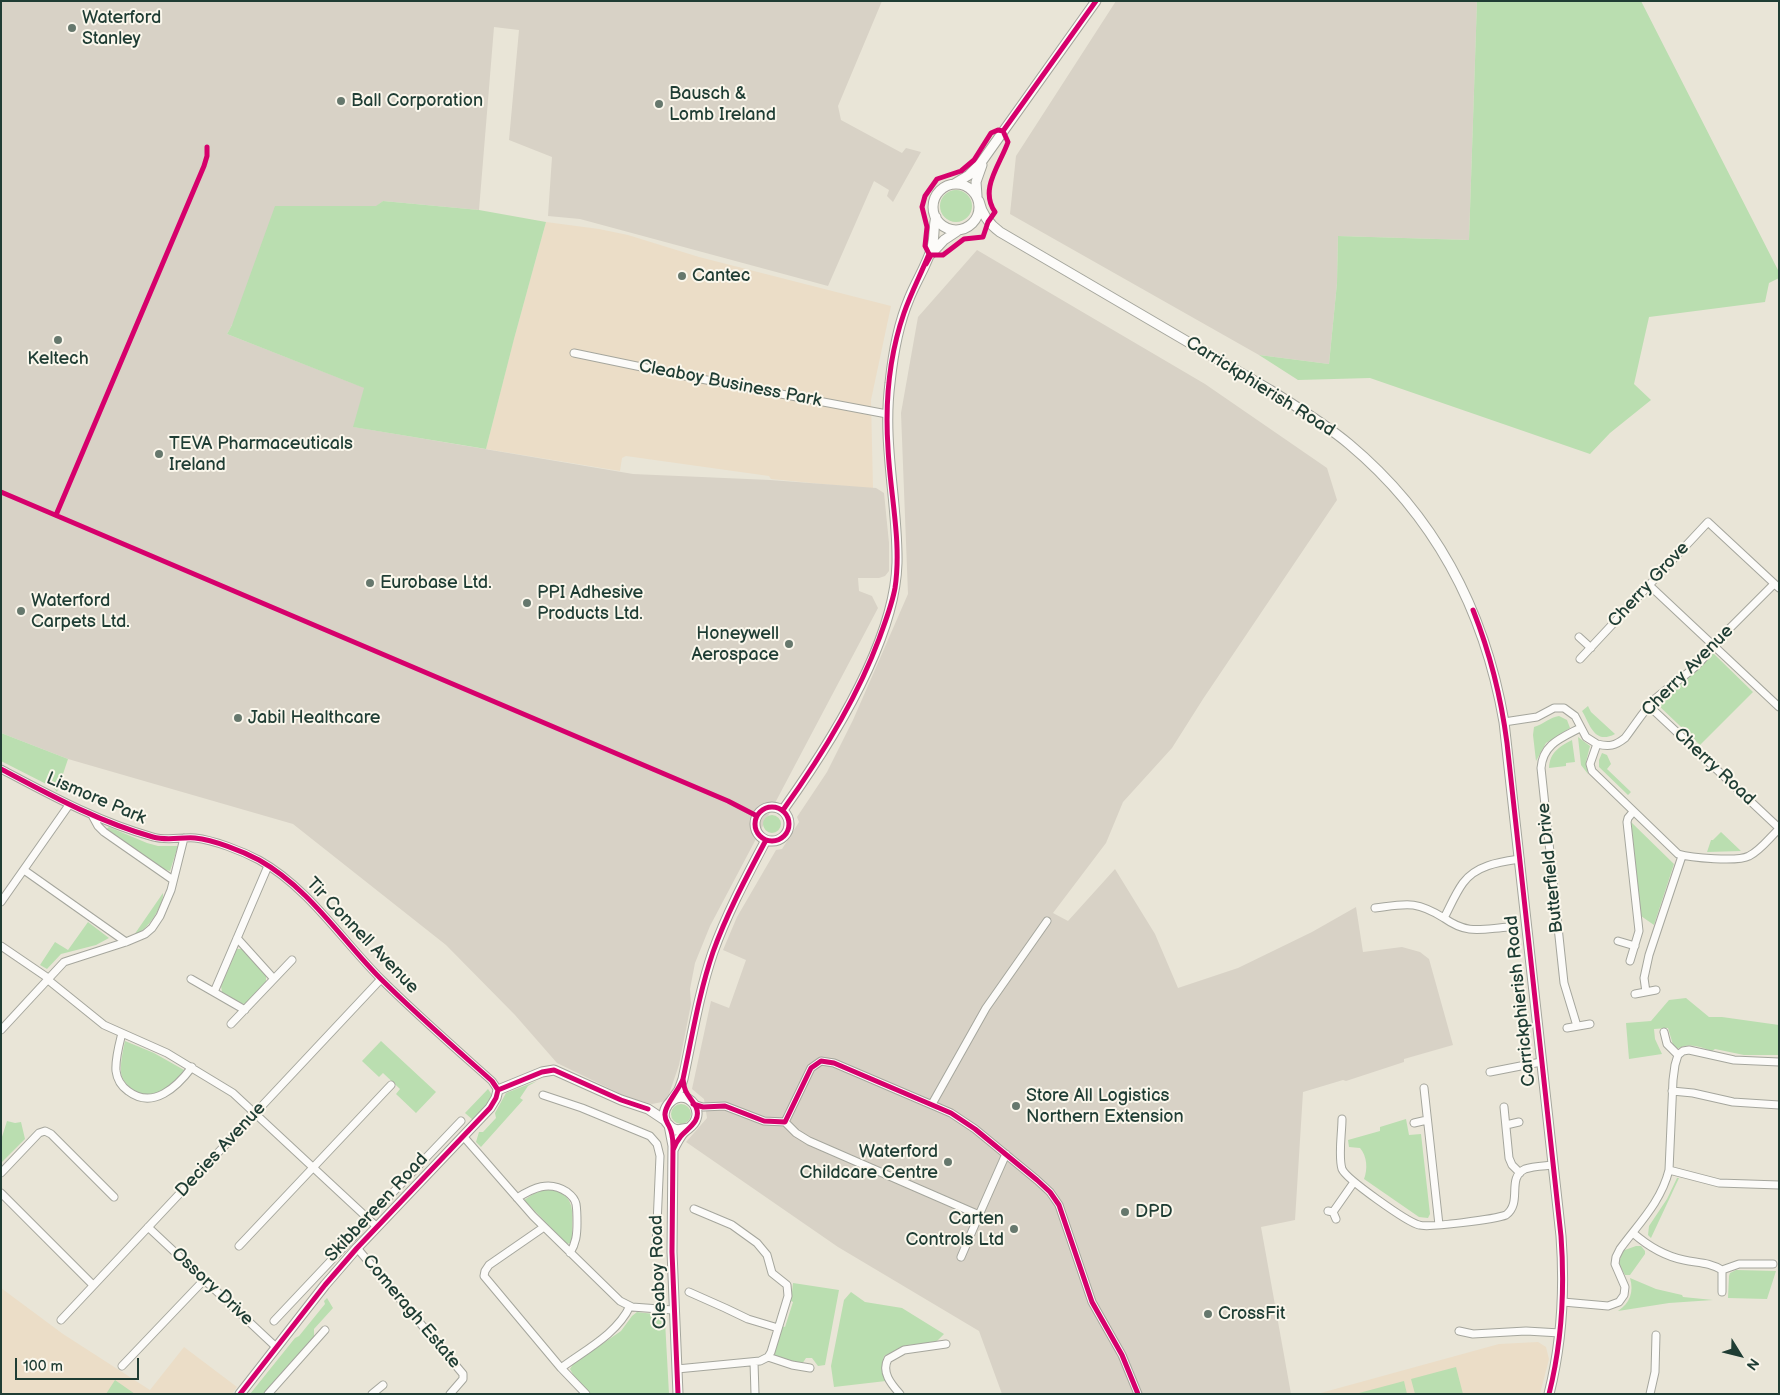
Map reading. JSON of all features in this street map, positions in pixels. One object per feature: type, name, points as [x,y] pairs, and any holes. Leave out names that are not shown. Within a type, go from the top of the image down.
[{"type":"street","points":[[782,810],[818,760],[850,703],[871,659],[891,604],[896,582],[896,551],[888,451],[887,414],[890,381],[900,325],[934,238],[936,217],[933,206],[936,195],[944,187],[954,184],[976,169],[1096,1]]},
{"type":"street","points":[[925,265],[939,245],[976,218],[979,207],[976,187],[978,175],[986,156]]},
{"type":"street","points":[[954,184],[968,187],[978,199]]},
{"type":"street","name":"Carrickphierish Road","points":[[978,199],[980,210],[985,219],[1004,234],[1294,404],[1332,430],[1366,459],[1395,489],[1428,531],[1464,590],[1488,652],[1504,722],[1562,1251],[1563,1302],[1560,1333],[1549,1394]]},
{"type":"street","points":[[936,217],[947,228],[963,228]]},
{"type":"street","name":"Carrickphierish Road","points":[[963,228],[988,228],[1004,234]]},
{"type":"street","name":"Cleaboy Business Park","points":[[574,353],[887,414]]},
{"type":"street","name":"Cherry Grove","points":[[1580,659],[1708,522],[1776,586]]},
{"type":"street","points":[[1649,585],[1779,707]]},
{"type":"street","name":"Cherry Avenue","points":[[1596,744],[1609,746],[1625,738],[1649,706],[1693,668],[1713,645],[1776,586]]},
{"type":"street","points":[[1579,637],[1590,648]]},
{"type":"street","name":"Cherry Road","points":[[1649,706],[1779,828]]},
{"type":"street","points":[[1504,722],[1537,717],[1550,710],[1559,708],[1572,712],[1586,737],[1596,744],[1590,764],[1592,771],[1675,852],[1682,856],[1690,858],[1744,858],[1756,851],[1779,828]]},
{"type":"street","name":"Butterfield Drive","points":[[1577,1026],[1564,983],[1541,768],[1543,757],[1549,746],[1554,741],[1580,728]]},
{"type":"street","name":"Lismore Park","points":[[1,769],[92,815],[156,838],[184,838]]},
{"type":"street","name":"Lismore Park","points":[[1,902],[69,805]]},
{"type":"street","points":[[770,807],[782,810],[787,815],[789,822],[786,833],[777,840],[766,840],[757,832],[755,821],[757,816],[762,810],[770,807]]},
{"type":"street","points":[[1630,961],[1639,931],[1627,822],[1633,812]]},
{"type":"street","name":"Lismore Park","points":[[92,815],[100,829],[173,880]]},
{"type":"street","points":[[1,1030],[47,979],[67,960],[126,942],[145,934],[155,925],[169,894],[184,838]]},
{"type":"street","name":"Tir Connell Avenue","points":[[184,838],[202,839],[253,857],[291,883],[381,979],[492,1081],[498,1090]]},
{"type":"street","points":[[667,1123],[664,1112],[679,1090],[683,1079],[699,1001],[713,953],[728,915],[766,840]]},
{"type":"street","points":[[1646,992],[1644,978],[1649,955],[1682,856]]},
{"type":"street","points":[[1444,918],[1463,883],[1473,873],[1489,865],[1520,858]]},
{"type":"street","points":[[214,992],[268,866]]},
{"type":"street","points":[[24,870],[126,942]]},
{"type":"street","points":[[1375,908],[1405,904],[1417,905],[1466,930],[1509,927]]},
{"type":"street","points":[[932,1104],[986,1008],[1047,921]]},
{"type":"street","points":[[237,938],[274,979]]},
{"type":"street","points":[[1618,941],[1635,946]]},
{"type":"street","points":[[1,946],[47,979],[100,1022],[149,1044],[192,1067],[227,1089],[256,1113],[376,1226]]},
{"type":"street","points":[[231,1024],[292,960]]},
{"type":"street","points":[[191,979],[244,1010]]},
{"type":"street","name":"Decies Avenue","points":[[61,1320],[381,979]]},
{"type":"street","points":[[1635,994],[1656,990]]},
{"type":"street","points":[[1567,1028],[1590,1024]]},
{"type":"street","points":[[1664,1032],[1667,1044],[1678,1055]]},
{"type":"street","points":[[122,1033],[116,1072],[121,1085],[133,1094],[150,1098],[161,1096],[177,1084],[192,1067]]},
{"type":"street","points":[[1563,1302],[1608,1306],[1619,1302],[1624,1295],[1625,1287],[1616,1270],[1615,1261],[1620,1249],[1657,1201],[1666,1182],[1669,1170],[1672,1091],[1678,1055],[1683,1051],[1689,1050],[1734,1060],[1779,1062]]},
{"type":"street","points":[[785,1122],[809,1072],[814,1064],[821,1061],[840,1065],[932,1104],[966,1122],[1044,1186],[1059,1205],[1092,1302],[1122,1355],[1138,1394]]},
{"type":"street","points":[[1490,1072],[1542,1062]]},
{"type":"street","points":[[498,1090],[542,1072],[554,1070],[621,1100],[648,1109],[677,1130],[689,1128]]},
{"type":"street","points":[[683,1079],[685,1090],[697,1111],[696,1121]]},
{"type":"street","points":[[239,1246],[391,1085]]},
{"type":"street","points":[[1424,1088],[1438,1225]]},
{"type":"street","name":"Skibbereen Road","points":[[240,1394],[325,1285],[376,1226],[492,1105],[498,1090]]},
{"type":"street","points":[[1672,1091],[1693,1093],[1733,1102],[1779,1105]]},
{"type":"street","points":[[543,1095],[594,1112],[654,1138],[658,1144],[659,1151],[656,1247]]},
{"type":"street","points":[[648,1109],[659,1108],[681,1098],[703,1107],[729,1107],[764,1121],[785,1122],[796,1133],[810,1141],[979,1215]]},
{"type":"street","points":[[673,1150],[680,1137],[707,1110],[716,1106]]},
{"type":"street","points":[[1504,1106],[1509,1158],[1512,1165],[1520,1173]]},
{"type":"street","points":[[1342,1119],[1341,1164],[1345,1174],[1415,1224],[1422,1226],[1506,1215],[1514,1206],[1515,1182],[1520,1173],[1528,1168],[1552,1165]]},
{"type":"street","points":[[1414,1123],[1427,1120]]},
{"type":"street","name":"Skibbereen Road","points":[[381,1205],[461,1121]]},
{"type":"street","points":[[1506,1125],[1519,1122]]},
{"type":"street","name":"Cleaboy Road","points":[[667,1123],[673,1150],[671,1224],[673,1310],[678,1394]]},
{"type":"street","points":[[1,1173],[39,1133],[45,1131],[51,1134],[114,1197]]},
{"type":"street","points":[[463,1136],[544,1227],[617,1299],[630,1306],[673,1310]]},
{"type":"street","points":[[961,1257],[1006,1154]]},
{"type":"street","points":[[418,1166],[426,1174]]},
{"type":"street","points":[[1669,1170],[1719,1183],[1779,1184]]},
{"type":"street","points":[[1332,1214],[1354,1182]]},
{"type":"street","points":[[517,1198],[544,1185],[555,1186],[571,1195],[576,1204],[577,1236],[570,1253]]},
{"type":"street","points":[[1,1193],[93,1285]]},
{"type":"street","points":[[677,1369],[754,1362],[768,1357],[788,1296],[788,1288],[784,1282],[772,1273],[767,1255],[763,1249],[732,1225],[694,1209]]},
{"type":"street","points":[[657,1224],[671,1224]]},
{"type":"street","name":"Ossory Drive","points":[[148,1227],[276,1347]]},
{"type":"street","points":[[544,1227],[489,1265],[484,1274],[488,1282],[561,1368],[586,1394]]},
{"type":"street","name":"Skibbereen Road","points":[[274,1321],[356,1233]]},
{"type":"street","points":[[1633,1233],[1651,1248],[1663,1254],[1687,1261],[1709,1263],[1722,1270],[1739,1264],[1773,1264]]},
{"type":"street","name":"Comeragh Estate","points":[[357,1248],[460,1370],[464,1377],[450,1394]]},
{"type":"street","points":[[1722,1270],[1722,1292]]},
{"type":"street","points":[[316,1277],[325,1285]]},
{"type":"street","points":[[122,1366],[204,1280]]},
{"type":"street","points":[[689,1292],[748,1319],[778,1328]]},
{"type":"street","points":[[561,1368],[613,1330],[630,1306]]},
{"type":"street","points":[[268,1394],[325,1330]]},
{"type":"street","points":[[1459,1331],[1473,1334],[1526,1331],[1560,1333]]},
{"type":"street","points":[[1650,1394],[1655,1372],[1656,1335]]},
{"type":"street","points":[[900,1394],[892,1384],[886,1368],[886,1362],[890,1357],[908,1349],[928,1348],[946,1344]]},
{"type":"street","points":[[768,1357],[810,1368]]},
{"type":"street","points":[[754,1362],[755,1394]]},
{"type":"street","points":[[372,1394],[383,1385]]},
{"type":"shaded area","points":[[1,1],[882,1],[838,106],[841,120],[902,153],[906,148],[921,152],[893,202],[887,196],[889,190],[874,181],[828,286],[580,219],[548,216],[552,157],[509,140],[519,30],[494,27],[479,210],[383,201],[232,325],[227,334],[365,388],[354,427],[633,474],[770,480],[876,488],[884,493],[889,543],[889,571],[885,576],[879,578],[858,578],[859,591],[872,596],[878,608],[710,926],[695,963],[690,989],[691,1004],[679,1065],[668,1097],[662,1102],[652,1104],[629,1098],[557,1063],[515,1015],[446,945],[293,824],[68,759],[1,733]]},
{"type":"shaded area","points":[[1116,1],[1477,1],[1469,240],[1338,236],[1337,283],[1329,364],[1259,355],[1010,214],[1016,156]]},
{"type":"shaded area","points":[[546,222],[628,235],[699,257],[891,306],[871,400],[873,489],[771,479],[769,476],[626,456],[622,458],[620,471],[486,449]]},
{"type":"shaded area","points":[[977,250],[1205,384],[1327,468],[1337,500],[1172,748],[1123,802],[1106,843],[1053,913],[1068,921],[1115,869],[1155,934],[1178,988],[1238,968],[1312,932],[1356,907],[1363,952],[1402,947],[1420,952],[1429,959],[1453,1045],[1404,1059],[1404,1062],[1346,1081],[1343,1080],[1303,1092],[1295,1220],[1261,1227],[1291,1394],[1002,1394],[979,1331],[838,1247],[686,1142],[707,1118],[704,1099],[692,1089],[711,1001],[729,1008],[746,960],[723,950],[737,917],[776,850],[782,849],[799,822],[797,817],[827,772],[853,720],[908,594],[901,413],[918,317]]},
{"type":"shaded area","points":[[1,1288],[63,1334],[150,1390],[184,1347],[237,1387],[232,1394],[1,1394]]},
{"type":"shaded area","points":[[1538,1342],[1546,1347],[1549,1359],[1540,1394],[1317,1394],[1499,1344]]},
{"type":"green space","points":[[1477,1],[1641,1],[1779,272],[1779,278],[1769,283],[1765,302],[1649,317],[1634,384],[1651,400],[1610,433],[1590,454],[1370,378],[1298,380],[1259,355],[1329,364],[1337,283],[1338,236],[1469,240]]},
{"type":"green space","points":[[956,190],[962,191],[967,195],[971,200],[971,212],[967,217],[962,221],[956,222],[950,221],[945,217],[941,212],[940,206],[941,200],[945,195],[950,191]]},
{"type":"green space","points":[[383,201],[479,210],[546,222],[486,449],[353,427],[364,388],[227,334],[232,325],[275,206],[376,206]]},
{"type":"green space","points":[[1713,653],[1753,692],[1700,745],[1657,704],[1688,678]]},
{"type":"green space","points":[[1588,706],[1591,712],[1615,734],[1602,737],[1594,732],[1582,711]]},
{"type":"green space","points":[[1559,716],[1567,720],[1570,728],[1546,743],[1536,761],[1534,727]]},
{"type":"green space","points":[[1,733],[68,759],[57,792],[54,788],[1,761]]},
{"type":"green space","points":[[1578,737],[1590,746],[1586,762],[1588,774],[1581,765]]},
{"type":"green space","points":[[1572,740],[1575,762],[1566,763],[1566,766],[1549,768],[1553,754]]},
{"type":"green space","points":[[1602,753],[1607,755],[1611,764],[1607,769],[1631,792],[1628,795],[1599,767]]},
{"type":"green space","points":[[772,815],[778,818],[781,824],[778,830],[772,833],[766,830],[763,824],[766,818]]},
{"type":"green space","points":[[1631,822],[1674,864],[1654,925],[1641,916]]},
{"type":"green space","points":[[109,827],[147,843],[158,846],[178,846],[170,871],[163,869],[106,829]]},
{"type":"green space","points":[[1721,832],[1741,851],[1707,852],[1711,840]]},
{"type":"green space","points":[[163,893],[161,904],[154,917],[144,929],[134,935]]},
{"type":"green space","points":[[88,922],[109,938],[96,945],[61,954],[47,969],[40,965],[55,942],[68,950]]},
{"type":"green space","points":[[237,949],[243,949],[266,975],[266,982],[245,1004],[222,992],[221,986]]},
{"type":"green space","points":[[1686,998],[1709,1017],[1779,1025],[1779,1055],[1744,1055],[1690,1046],[1677,1049],[1674,1048],[1668,1028],[1654,1029],[1655,1039],[1662,1054],[1629,1059],[1626,1023],[1651,1021],[1669,1000]]},
{"type":"green space","points":[[125,1041],[154,1053],[184,1070],[168,1088],[161,1092],[154,1095],[139,1093],[129,1087],[122,1077],[121,1064]]},
{"type":"green space","points":[[381,1041],[436,1092],[416,1113],[396,1094],[400,1089],[383,1073],[379,1077],[362,1061]]},
{"type":"green space","points":[[537,1081],[528,1086],[520,1098],[523,1100],[481,1147],[476,1142],[479,1132],[483,1132],[496,1118],[495,1113],[506,1093]]},
{"type":"green space","points":[[488,1089],[492,1095],[491,1101],[473,1120],[465,1113]]},
{"type":"green space","points":[[681,1104],[688,1107],[691,1114],[688,1121],[681,1124],[674,1121],[671,1114],[674,1107]]},
{"type":"green space","points":[[1406,1119],[1409,1135],[1421,1134],[1430,1214],[1428,1218],[1419,1217],[1364,1179],[1366,1167],[1364,1155],[1360,1148],[1349,1147],[1348,1140],[1380,1131],[1380,1127]]},
{"type":"green space","points":[[7,1121],[21,1122],[25,1139],[1,1163],[1,1140]]},
{"type":"green space","points":[[1677,1178],[1679,1178],[1651,1238],[1648,1235],[1649,1226],[1667,1199]]},
{"type":"green space","points":[[547,1189],[557,1191],[569,1200],[572,1213],[571,1243],[567,1244],[524,1200],[535,1193]]},
{"type":"green space","points":[[1641,1246],[1645,1254],[1630,1275],[1625,1275],[1619,1264],[1622,1251]]},
{"type":"green space","points":[[1736,1270],[1776,1271],[1767,1299],[1728,1298],[1729,1276],[1730,1273]]},
{"type":"green space","points":[[1630,1278],[1656,1289],[1682,1295],[1683,1297],[1713,1300],[1669,1303],[1618,1311],[1626,1304],[1630,1297],[1632,1288]]},
{"type":"green space","points":[[793,1283],[839,1290],[825,1365],[818,1366],[812,1358],[806,1358],[802,1364],[774,1355],[782,1326],[785,1327],[793,1302],[791,1301]]},
{"type":"green space","points":[[851,1292],[865,1302],[902,1308],[944,1334],[934,1344],[907,1345],[884,1356],[882,1367],[886,1381],[834,1387],[831,1366],[844,1300]]},
{"type":"green space","points":[[327,1298],[333,1308],[314,1329],[314,1337],[296,1360],[264,1394],[250,1394],[325,1304],[324,1301]]},
{"type":"green space","points":[[637,1312],[662,1315],[665,1321],[669,1394],[591,1394],[575,1378],[570,1369],[573,1364],[621,1331]]},
{"type":"green space","points":[[1456,1367],[1463,1394],[1415,1394],[1411,1379]]},
{"type":"green space","points":[[115,1380],[135,1394],[106,1394]]},
{"type":"green space","points":[[1404,1381],[1407,1394],[1359,1394],[1359,1393]]},
{"type":"cycle path","points":[[1003,131],[1096,1]]},
{"type":"cycle path","points":[[783,810],[811,770],[849,706],[870,662],[894,594],[897,553],[888,448],[889,380],[899,329],[929,254],[925,246],[927,227],[922,207],[925,196],[937,179],[961,171],[974,160],[991,133],[998,130],[1003,131]]},
{"type":"cycle path","points":[[926,264],[931,255],[943,255],[964,239],[983,237],[988,222],[995,212],[989,195],[992,177],[1008,142],[1003,131]]},
{"type":"cycle path","points":[[56,515],[204,166],[207,147]]},
{"type":"cycle path","points":[[1,492],[728,801],[757,816]]},
{"type":"cycle path","points":[[1473,610],[1485,642],[1494,675],[1507,743],[1561,1236],[1563,1276],[1560,1335],[1549,1394]]},
{"type":"cycle path","points":[[1,769],[113,824],[158,838],[203,839],[219,843],[259,860],[294,885],[309,899],[366,964],[492,1081],[498,1090]]},
{"type":"cycle path","points":[[772,807],[779,808],[784,812],[788,817],[789,824],[788,831],[784,836],[779,840],[772,841],[765,840],[760,836],[756,831],[755,824],[756,817],[760,812],[765,808],[772,807]]},
{"type":"cycle path","points":[[678,1394],[672,1252],[673,1144],[671,1131],[665,1118],[665,1111],[683,1079],[700,999],[713,952],[731,909],[766,840]]},
{"type":"cycle path","points":[[693,1104],[703,1107],[725,1106],[764,1121],[785,1122],[811,1068],[821,1061],[834,1063],[951,1113],[975,1129],[1037,1180],[1050,1192],[1059,1205],[1092,1302],[1122,1355],[1138,1394]]},
{"type":"cycle path","points":[[498,1090],[542,1072],[554,1070],[621,1100],[648,1109]]},
{"type":"cycle path","points":[[673,1150],[676,1143],[693,1124],[697,1116],[696,1107],[686,1092],[683,1079]]},
{"type":"cycle path","points":[[240,1394],[325,1285],[357,1248],[490,1108],[498,1090]]},
{"type":"place","name":"Waterford Stanley","points":[[72,28]]},
{"type":"place","name":"Ball Corporation","points":[[341,101]]},
{"type":"place","name":"Bausch & Lomb Ireland","points":[[659,104]]},
{"type":"place","name":"Cantec","points":[[682,276]]},
{"type":"place","name":"Keltech","points":[[58,340]]},
{"type":"place","name":"TEVA Pharmaceuticals Ireland","points":[[159,454]]},
{"type":"place","name":"Eurobase Ltd.","points":[[370,583]]},
{"type":"place","name":"PPI Adhesive Products Ltd.","points":[[527,603]]},
{"type":"place","name":"Waterford Carpets Ltd.","points":[[21,611]]},
{"type":"place","name":"Honeywell Aerospace","points":[[789,644]]},
{"type":"place","name":"Jabil Healthcare","points":[[238,718]]},
{"type":"place","name":"Store All Logistics Northern Extension","points":[[1016,1106]]},
{"type":"place","name":"Waterford Childcare Centre","points":[[948,1162]]},
{"type":"place","name":"DPD","points":[[1125,1212]]},
{"type":"place","name":"Carten Controls Ltd","points":[[1014,1229]]},
{"type":"place","name":"CrossFit","points":[[1208,1314]]}]
